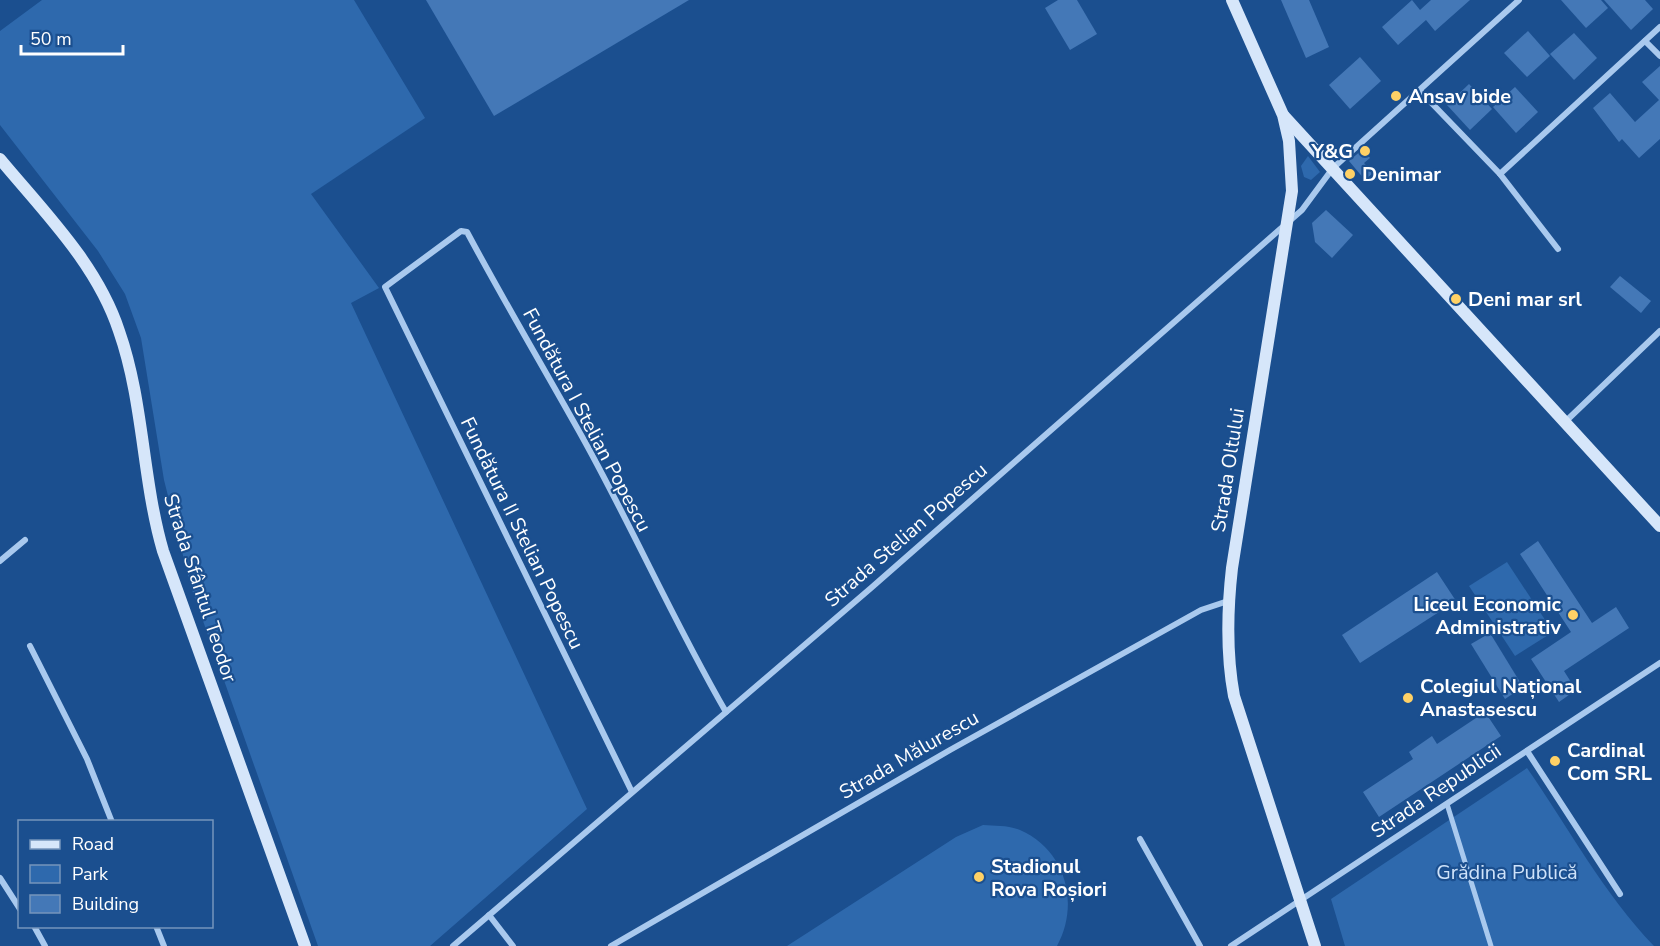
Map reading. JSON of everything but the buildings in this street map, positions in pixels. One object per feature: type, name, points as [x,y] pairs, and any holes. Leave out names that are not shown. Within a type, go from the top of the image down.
[{"type":"main road","name":"Strada Oltului","points":[[1232,0],[1283,115],[1292,165],[1289,221],[1228,601],[1228,664],[1234,696],[1315,946]]},
{"type":"main road","points":[[1283,115],[1660,526]]},
{"type":"main road","name":"Strada Sfântul Teodor","points":[[0,159],[84,262],[99,285],[119,329],[134,387],[149,495],[161,541],[191,635],[305,946]]},
{"type":"street","name":"Strada Stelian Popescu","points":[[453,946],[726,712],[1289,221],[1309,201],[1333,168],[1519,0]]},
{"type":"street","points":[[1500,174],[1660,27]]},
{"type":"street","points":[[1645,40],[1660,56]]},
{"type":"street","points":[[1420,91],[1500,174],[1558,249]]},
{"type":"street","name":"Fundătura I Stelian Popescu","points":[[385,287],[461,231],[467,232],[529,347],[585,442],[684,640],[726,712]]},
{"type":"street","name":"Fundătura II Stelian Popescu","points":[[385,287],[576,683],[632,792]]},
{"type":"street","points":[[1565,422],[1660,331]]},
{"type":"street","points":[[0,561],[25,540]]},
{"type":"street","name":"Strada Mălurescu","points":[[611,946],[992,726],[1201,610],[1228,601]]},
{"type":"street","points":[[30,646],[87,759],[111,820]]},
{"type":"street","name":"Strada Republicii","points":[[1231,946],[1660,663]]},
{"type":"street","points":[[1527,751],[1620,894]]},
{"type":"street","points":[[1447,804],[1491,946]]},
{"type":"street","points":[[1140,839],[1200,946]]},
{"type":"street","points":[[0,878],[18,906]]},
{"type":"street","points":[[489,915],[513,946]]},
{"type":"street","points":[[35,928],[45,946]]},
{"type":"street","points":[[156,928],[164,946]]},
{"type":"green space","points":[[42,0],[354,0],[425,118],[311,194],[379,288],[351,303],[587,809],[430,946],[318,946],[191,587],[164,480],[141,338],[125,294],[98,251],[0,125],[0,31]]},
{"type":"green space","points":[[1308,156],[1320,172],[1311,180],[1304,177],[1301,166]]},
{"type":"green space","points":[[1507,562],[1553,632],[1515,656],[1469,586]]},
{"type":"green space","name":"Grădina Publică","points":[[1527,768],[1602,882],[1654,946],[1345,946],[1331,899]]},
{"type":"green space","name":"Stadionul Rova Roșiori","points":[[983,825],[1006,826],[1020,830],[1036,839],[1058,864],[1068,896],[1064,930],[1057,946],[787,946],[956,837]]},
{"type":"place","name":"Ansav bide","points":[[1396,96]]},
{"type":"place","name":"Y&G","points":[[1365,151]]},
{"type":"place","name":"Denimar","points":[[1350,174]]},
{"type":"place","name":"Deni mar srl","points":[[1456,299]]},
{"type":"place","name":"Liceul Economic Administrativ","points":[[1573,615]]},
{"type":"place","name":"Colegiul Național Anastasescu","points":[[1408,698]]},
{"type":"place","name":"Cardinal Com SRL","points":[[1555,761]]},
{"type":"place","name":"Stadionul Rova Roșiori","points":[[979,877]]}]
